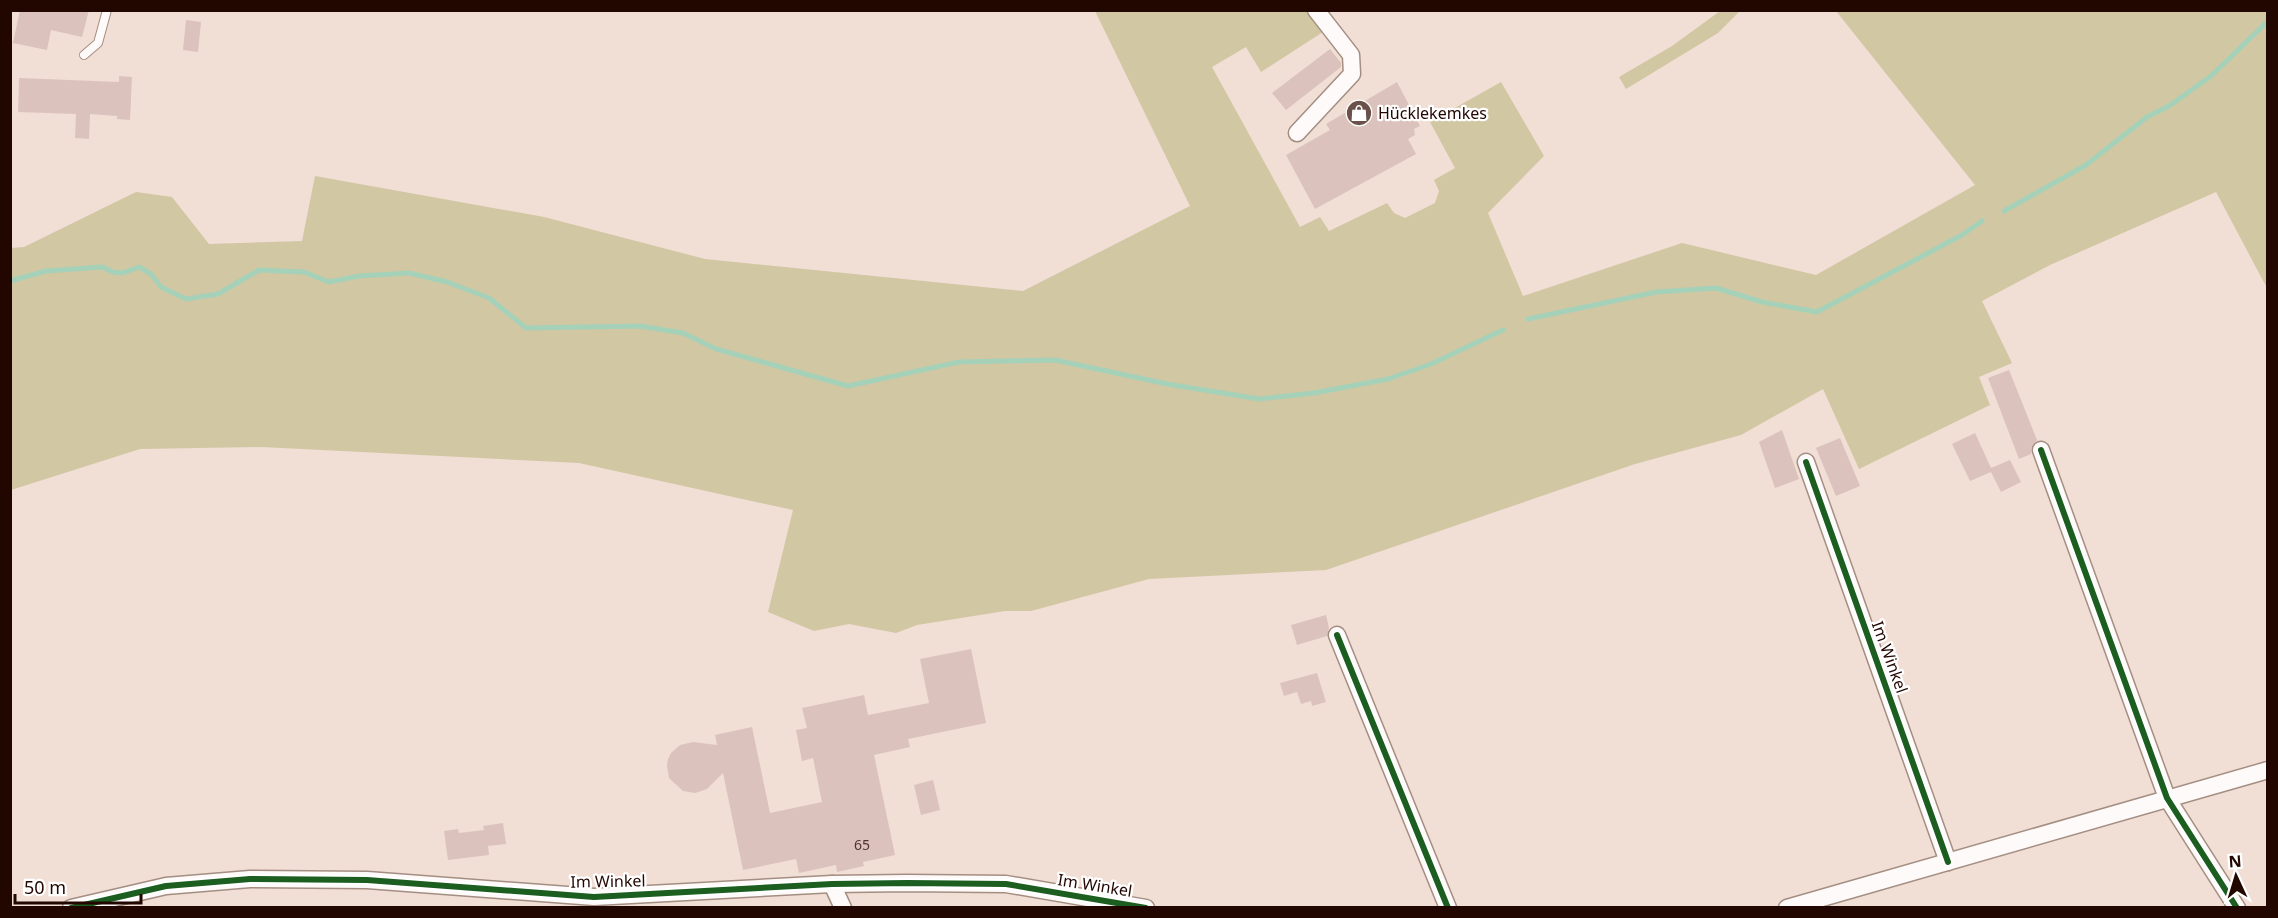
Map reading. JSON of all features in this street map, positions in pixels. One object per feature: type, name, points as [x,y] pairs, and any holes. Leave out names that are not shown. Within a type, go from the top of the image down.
[{"type":"street","points":[[1298,133],[1352,74],[1351,56],[1316,10]]},
{"type":"street","points":[[2041,450],[2167,798],[2237,908]]},
{"type":"street","name":"Im Winkel","points":[[1806,462],[1948,862]]},
{"type":"street","points":[[1337,635],[1448,908]]},
{"type":"street","points":[[1788,908],[2268,770]]},
{"type":"street","name":"Im Winkel","points":[[71,908],[166,886],[250,879],[367,880],[594,897],[832,884],[1006,884],[1146,908]]},
{"type":"street","points":[[832,884],[843,908]]},
{"type":"lane","points":[[84,55],[98,42],[107,10]]},
{"type":"shaded area","points":[[1310,10],[1326,30],[1261,72],[1246,47],[1212,67],[1300,227],[1320,217],[1329,231],[1387,203],[1394,213],[1405,218],[1435,203],[1439,191],[1434,180],[1455,168],[1430,122],[1501,82],[1544,156],[1488,213],[1523,296],[1682,243],[1816,275],[1975,185],[1836,11],[2267,11],[2267,288],[2216,192],[2050,265],[1982,301],[2012,363],[1979,377],[1990,405],[1859,469],[1823,389],[1741,435],[1635,464],[1326,570],[1149,579],[1031,611],[1005,611],[917,625],[896,633],[849,624],[814,631],[768,612],[793,510],[579,463],[262,447],[140,449],[11,490],[11,248],[24,247],[136,192],[172,197],[209,244],[302,241],[315,176],[544,217],[705,259],[1023,291],[1190,206],[1095,11]]},
{"type":"shaded area","points":[[1720,11],[1740,11],[1718,33],[1626,89],[1619,77],[1672,46]]},
{"type":"building","points":[[20,10],[89,10],[82,37],[51,30],[47,50],[13,43]]},
{"type":"building","points":[[186,20],[201,22],[198,52],[183,50]]},
{"type":"building","points":[[1330,49],[1341,63],[1341,67],[1286,110],[1272,93]]},
{"type":"building","points":[[119,76],[132,77],[130,120],[117,119],[117,116],[90,114],[89,139],[75,138],[76,114],[18,112],[19,78],[119,82]]},
{"type":"building","points":[[1397,82],[1420,126],[1414,129],[1415,135],[1408,139],[1416,154],[1315,209],[1286,155],[1330,130],[1326,124]]},
{"type":"building","points":[[2009,370],[2037,440],[2031,448],[2031,454],[2019,459],[1988,378]]},
{"type":"building","points":[[1782,430],[1799,479],[1775,488],[1759,442]]},
{"type":"building","points":[[1975,433],[1991,468],[2010,460],[2021,482],[2001,492],[1991,472],[1970,481],[1952,444]]},
{"type":"building","points":[[1840,438],[1860,486],[1836,496],[1816,448]]},
{"type":"building","points":[[1326,615],[1329,628],[1327,636],[1297,645],[1291,625]]},
{"type":"building","points":[[971,649],[986,723],[908,739],[910,747],[874,755],[895,855],[863,862],[864,866],[837,872],[836,865],[799,873],[796,859],[743,870],[723,773],[707,789],[695,793],[683,791],[669,778],[668,759],[680,745],[693,742],[717,745],[715,735],[752,727],[770,813],[822,802],[813,758],[802,761],[796,730],[807,728],[802,708],[864,695],[868,715],[929,703],[920,659]]},
{"type":"building","points":[[1317,673],[1326,702],[1312,706],[1311,701],[1301,704],[1297,692],[1284,696],[1280,683]]},
{"type":"building","points":[[933,780],[940,810],[921,815],[914,785]]},
{"type":"building","points":[[503,823],[506,844],[488,846],[489,855],[448,860],[444,831],[458,829],[459,833],[484,830],[483,826]]},
{"type":"waterway","points":[[2004,211],[2086,165],[2147,117],[2169,106],[2211,76],[2268,21]]},
{"type":"waterway","points":[[1528,319],[1656,292],[1716,288],[1762,302],[1817,312],[1962,235],[1982,221]]},
{"type":"waterway","points":[[10,281],[46,271],[102,267],[123,273],[139,267],[151,274],[161,287],[186,299],[218,294],[259,270],[304,272],[329,282],[359,276],[409,273],[447,282],[489,298],[526,328],[640,326],[683,333],[716,349],[848,386],[959,362],[1055,360],[1167,384],[1259,399],[1314,393],[1388,379],[1431,364],[1503,330]]},
{"type":"cycle path","points":[[2041,450],[2167,798],[2237,908]]},
{"type":"cycle path","points":[[1806,462],[1948,862]]},
{"type":"cycle path","points":[[1337,635],[1448,908]]},
{"type":"cycle path","points":[[71,908],[166,886],[250,879],[367,880],[594,897],[832,884],[1006,884],[1146,908]]},
{"type":"place","name":"Hücklekemkes","points":[[1359,113]]}]
